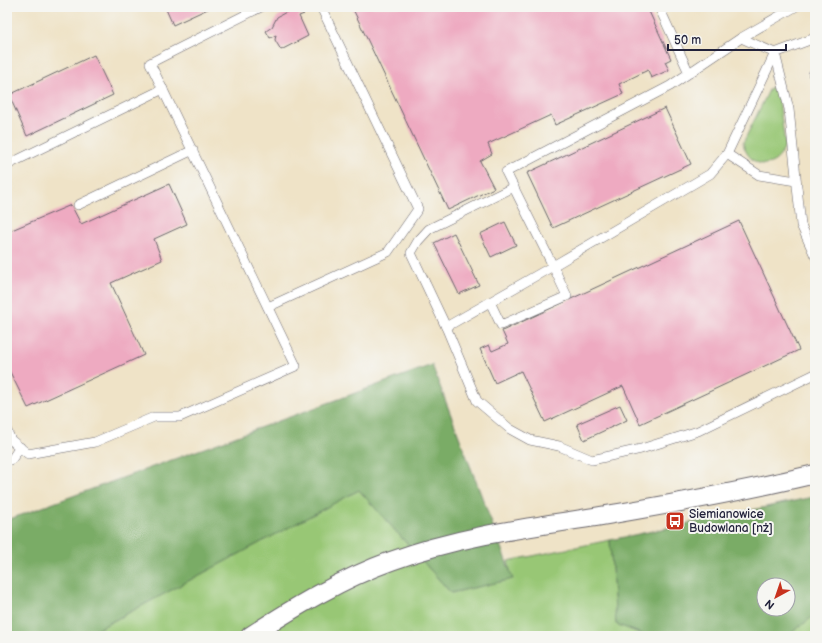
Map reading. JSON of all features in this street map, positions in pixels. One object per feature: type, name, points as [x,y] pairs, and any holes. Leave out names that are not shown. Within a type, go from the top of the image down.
[{"type":"street","points":[[250,636],[311,598],[351,578],[391,561],[437,546],[485,535],[738,492],[815,474]]},
{"type":"lane","points":[[7,431],[11,440],[28,454],[95,442],[154,417],[180,417],[296,366],[150,63],[261,7]]},
{"type":"lane","points":[[268,307],[388,252],[418,209],[321,7]]},
{"type":"lane","points":[[659,7],[690,73]]},
{"type":"lane","points":[[490,302],[501,326],[567,296],[506,172],[670,86],[741,38],[795,7]]},
{"type":"lane","points":[[741,38],[775,53]]},
{"type":"lane","points":[[446,327],[710,174],[727,154],[775,53],[815,38]]},
{"type":"lane","points":[[775,53],[789,110],[801,225],[815,256]]},
{"type":"lane","points":[[815,73],[813,74],[815,77]]},
{"type":"lane","points":[[7,165],[163,89]]},
{"type":"lane","points":[[78,205],[193,150]]},
{"type":"lane","points":[[727,154],[759,175],[796,182]]},
{"type":"lane","points":[[514,187],[429,229],[418,241],[411,254],[446,327],[477,400],[510,429],[530,440],[559,446],[592,460],[641,449],[698,431],[815,374]]},
{"type":"lane","points":[[7,461],[12,459],[20,447]]},
{"type":"green space","points":[[770,88],[776,88],[778,92],[785,144],[782,153],[777,159],[771,163],[764,164],[757,163],[751,158],[746,152],[743,143]]},
{"type":"green space","points":[[432,365],[513,579],[451,593],[359,490],[85,636],[7,636],[7,520]]},
{"type":"green space","points":[[359,490],[451,593],[512,579],[508,561],[610,540],[616,624],[647,636],[85,636]]},
{"type":"green space","points":[[813,497],[815,506],[815,615],[787,636],[647,636],[616,624],[610,540]]},
{"type":"green space","points":[[815,615],[815,636],[787,636]]},
{"type":"building","points":[[165,7],[212,7],[173,25]]},
{"type":"building","points":[[352,7],[647,7],[671,59],[665,62],[669,70],[651,78],[648,70],[619,84],[623,94],[555,125],[551,115],[488,144],[492,154],[480,161],[494,188],[448,210]]},
{"type":"building","points":[[290,10],[299,10],[304,14],[299,16],[308,36],[281,50],[275,40],[276,35],[270,38],[266,31],[272,27],[277,17]]},
{"type":"building","points":[[94,55],[113,95],[27,136],[9,95]]},
{"type":"building","points":[[665,108],[691,164],[553,228],[527,173]]},
{"type":"building","points":[[169,184],[187,224],[154,239],[162,260],[111,283],[144,355],[28,408],[7,366],[7,232],[71,205],[81,224]]},
{"type":"building","points":[[739,221],[799,350],[640,424],[623,386],[545,422],[521,371],[495,383],[480,349],[489,345],[492,351],[508,344],[502,331]]},
{"type":"building","points":[[505,222],[516,245],[491,257],[480,234]]},
{"type":"building","points":[[454,233],[479,285],[459,294],[434,243]]},
{"type":"building","points":[[620,405],[627,420],[584,440],[577,424]]},
{"type":"place","name":"Siemianowice Budowlana [nż]","points":[[675,521]]}]
